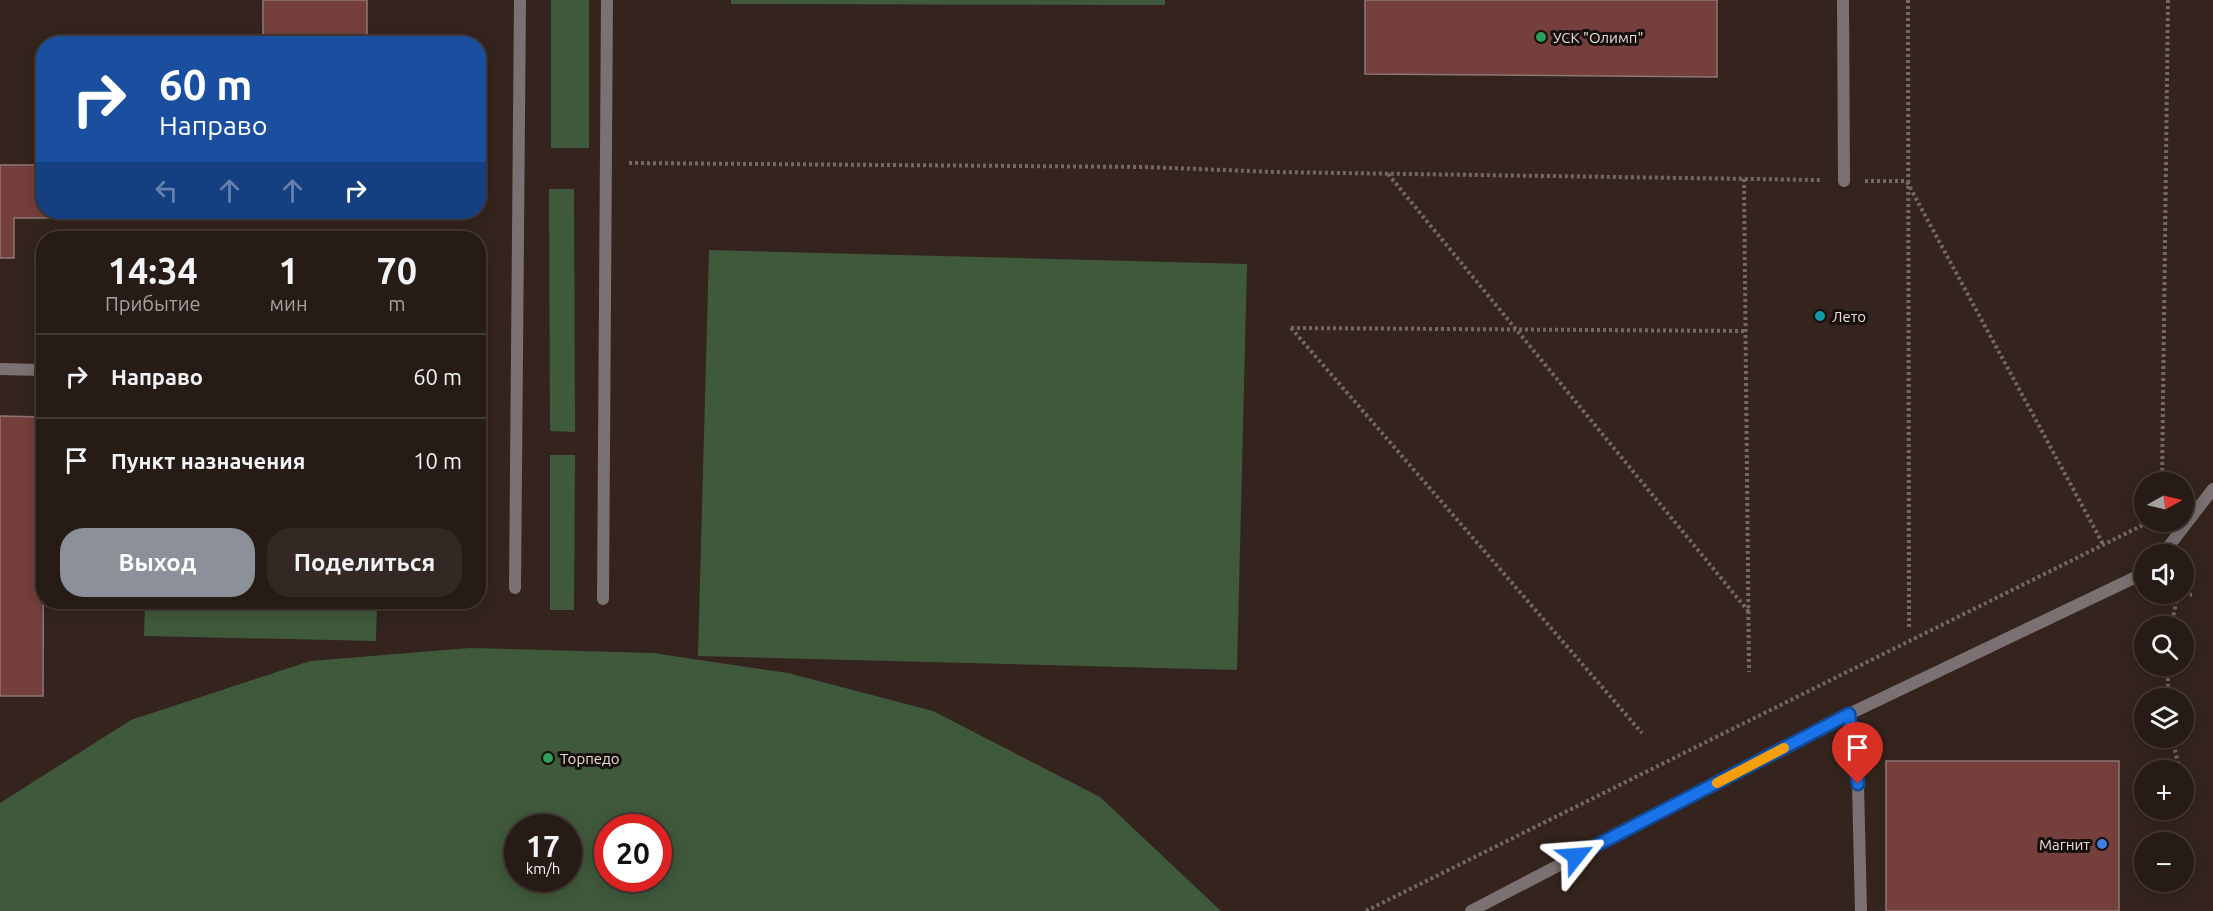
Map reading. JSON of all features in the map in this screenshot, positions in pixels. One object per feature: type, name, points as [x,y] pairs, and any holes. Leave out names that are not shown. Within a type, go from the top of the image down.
[{"type":"lane","points":[[515,588],[520,0]]},
{"type":"lane","points":[[603,599],[607,0]]},
{"type":"lane","points":[[1843,0],[1844,181]]},
{"type":"lane","points":[[0,369],[36,370]]},
{"type":"lane","points":[[2170,544],[2213,489]]},
{"type":"lane","points":[[1471,911],[1849,714],[2134,578]]},
{"type":"lane","points":[[1849,714],[1858,784],[1861,911]]},
{"type":"path","points":[[1908,0],[1909,627]]},
{"type":"path","points":[[2163,472],[2168,0]]},
{"type":"path","points":[[607,163],[1147,167],[1907,182]]},
{"type":"path","points":[[1387,173],[1749,612]]},
{"type":"path","points":[[1744,179],[1749,672]]},
{"type":"path","points":[[1907,182],[2104,546]]},
{"type":"path","points":[[1642,733],[1291,328],[1745,331]]},
{"type":"path","points":[[1366,911],[2134,530]]},
{"type":"green space","points":[[551,0],[589,0],[589,148],[551,148]]},
{"type":"green space","points":[[731,0],[1165,0],[1165,5],[731,4]]},
{"type":"green space","points":[[549,189],[574,189],[575,432],[550,431]]},
{"type":"green space","points":[[709,250],[1247,264],[1237,670],[698,656]]},
{"type":"green space","points":[[550,455],[575,455],[574,610],[550,610]]},
{"type":"green space","points":[[145,609],[377,609],[376,641],[144,636]]},
{"type":"green space","name":"Торпедо","points":[[470,648],[653,653],[788,673],[933,711],[1100,797],[1221,911],[0,911],[0,803],[131,720],[310,661]]},
{"type":"building","points":[[263,0],[367,0],[367,36],[263,36]]},
{"type":"building","name":"УСК \"Олимп\"","points":[[1365,0],[1717,0],[1717,77],[1365,74]]},
{"type":"building","points":[[0,165],[36,165],[36,218],[14,218],[14,258],[0,258]]},
{"type":"building","points":[[0,416],[36,417],[36,609],[43,609],[43,696],[0,696]]},
{"type":"building","points":[[1886,761],[2119,761],[2119,911],[1886,911]]},
{"type":"slow traffic","points":[[1717,783],[1784,748]]},
{"type":"place","name":"УСК \"Олимп\"","points":[[1541,37]]},
{"type":"place","name":"Лето","points":[[1820,316]]},
{"type":"place","name":"Торпедо","points":[[548,758]]},
{"type":"place","name":"Магнит","points":[[2102,844]]},
{"type":"route","points":[[1576,856],[1849,714],[1858,784]]}]
